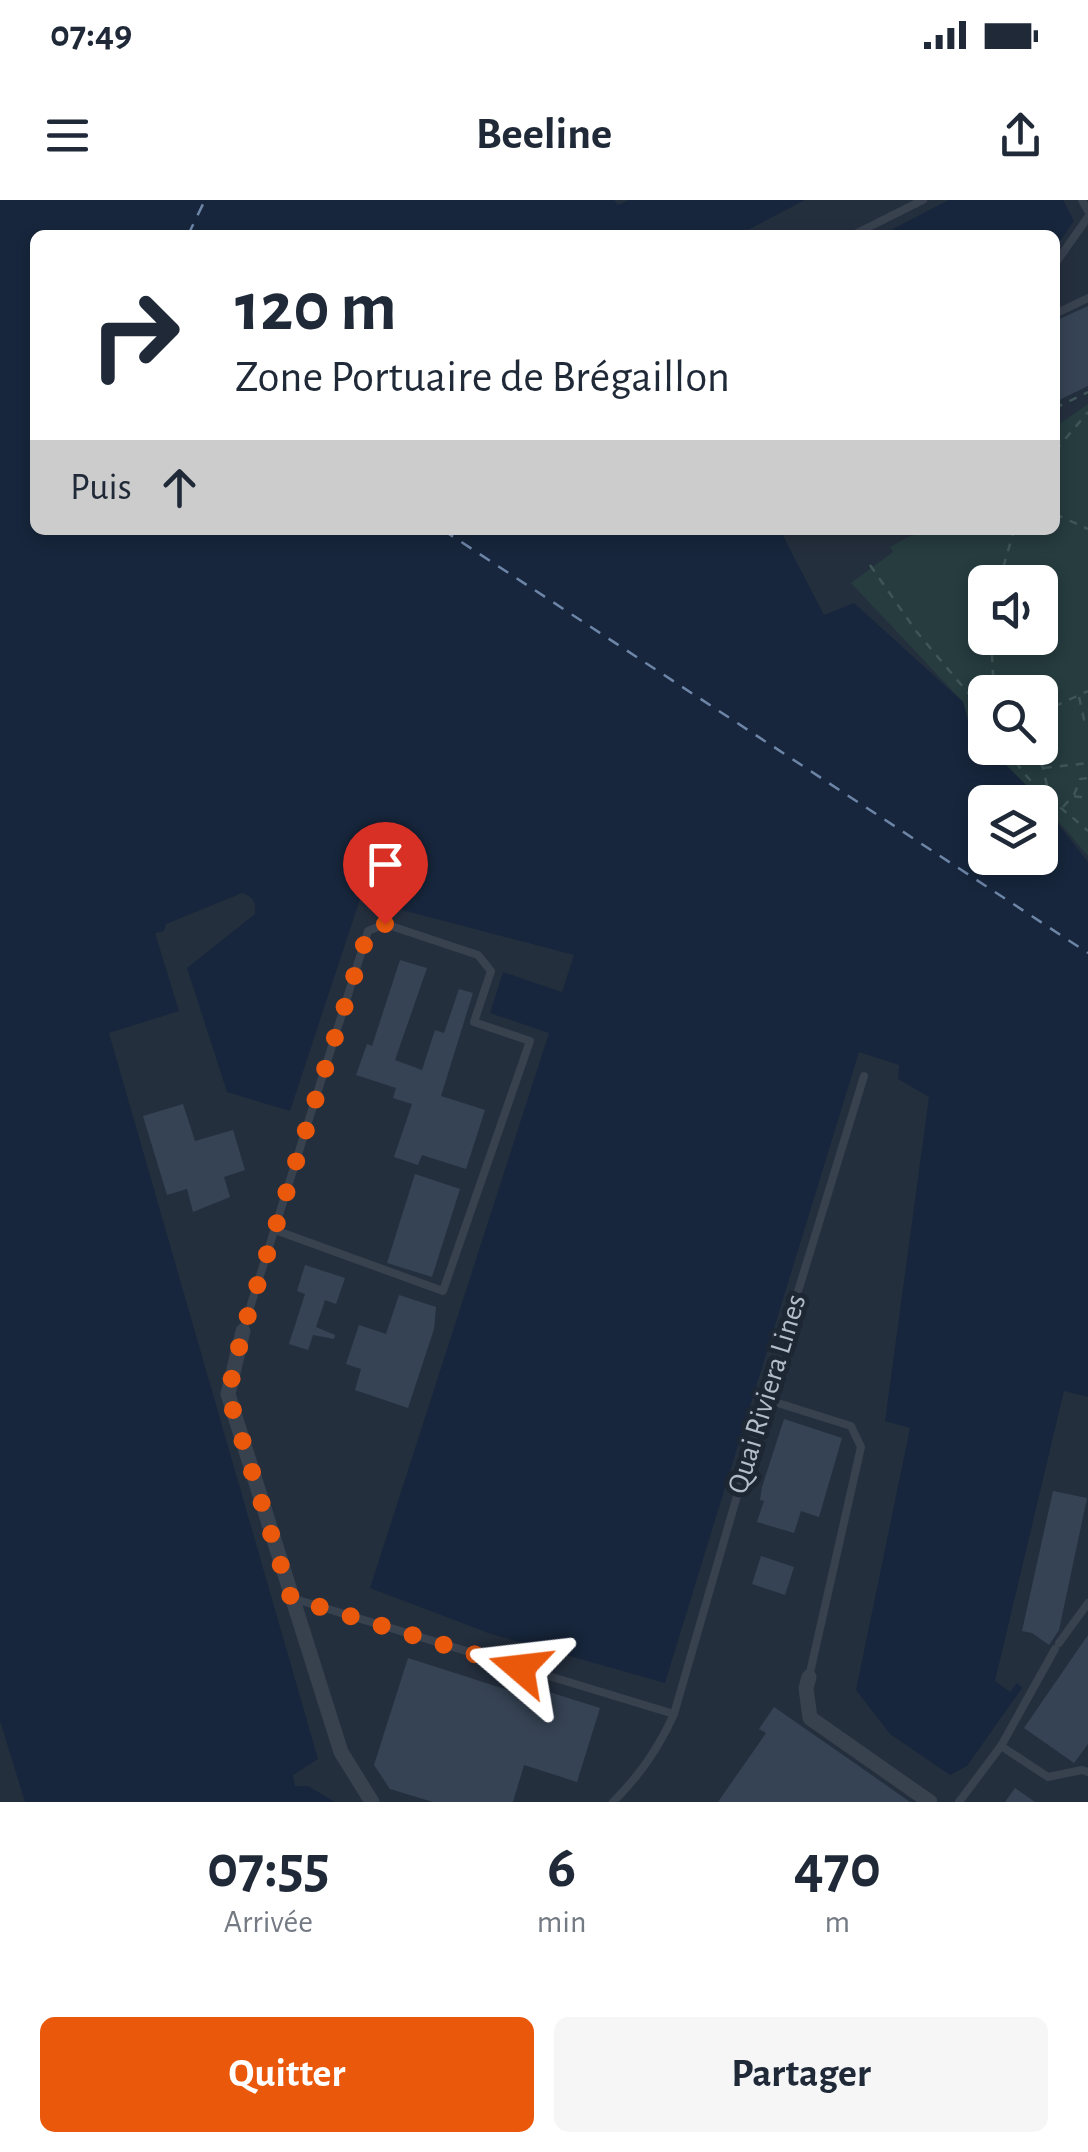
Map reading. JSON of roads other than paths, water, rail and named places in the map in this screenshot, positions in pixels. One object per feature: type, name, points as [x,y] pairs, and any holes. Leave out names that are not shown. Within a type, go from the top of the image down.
[{"type":"street","points":[[243,1331],[228,1394],[340,1752],[372,1802]]},
{"type":"street","points":[[809,1677],[806,1688],[810,1718],[930,1802]]},
{"type":"lane","points":[[863,230],[924,200]]},
{"type":"lane","points":[[1060,256],[1088,214],[1082,200]]},
{"type":"lane","points":[[1060,312],[1088,298]]},
{"type":"lane","points":[[243,1331],[368,932],[385,924],[478,954],[491,971],[474,1022],[530,1041],[443,1290],[275,1230]]},
{"type":"lane","name":"Quai Riviera Lines","points":[[613,1802],[641,1774],[674,1714],[864,1076]]},
{"type":"lane","points":[[765,1399],[851,1426],[861,1447],[809,1677]]},
{"type":"lane","points":[[291,1598],[674,1714]]},
{"type":"lane","points":[[959,1802],[1001,1746],[1057,1646],[1088,1603]]},
{"type":"lane","points":[[1001,1746],[1048,1777],[1088,1772]]},
{"type":"water","points":[[0,200],[614,200],[618,205],[629,200],[805,200],[748,230],[30,230],[30,535],[783,535],[824,615],[854,603],[963,702],[968,721],[968,765],[1006,765],[1026,785],[968,785],[968,875],[1058,875],[1058,824],[1088,862],[1088,1397],[1064,1391],[995,1681],[1010,1692],[1017,1683],[1022,1688],[967,1766],[950,1775],[890,1734],[856,1690],[910,1428],[885,1421],[929,1097],[898,1079],[899,1065],[859,1052],[665,1683],[491,1634],[370,1588],[549,1033],[490,1013],[503,972],[562,992],[574,955],[360,899],[290,1111],[227,1092],[187,968],[255,914],[253,900],[242,893],[166,924],[164,931],[155,933],[179,1011],[109,1033],[318,1759],[293,1775],[295,1786],[308,1786],[335,1802],[25,1802],[0,1721]]},
{"type":"water","points":[[949,200],[1063,200],[1074,221],[1060,241],[1060,230],[891,230]]}]
